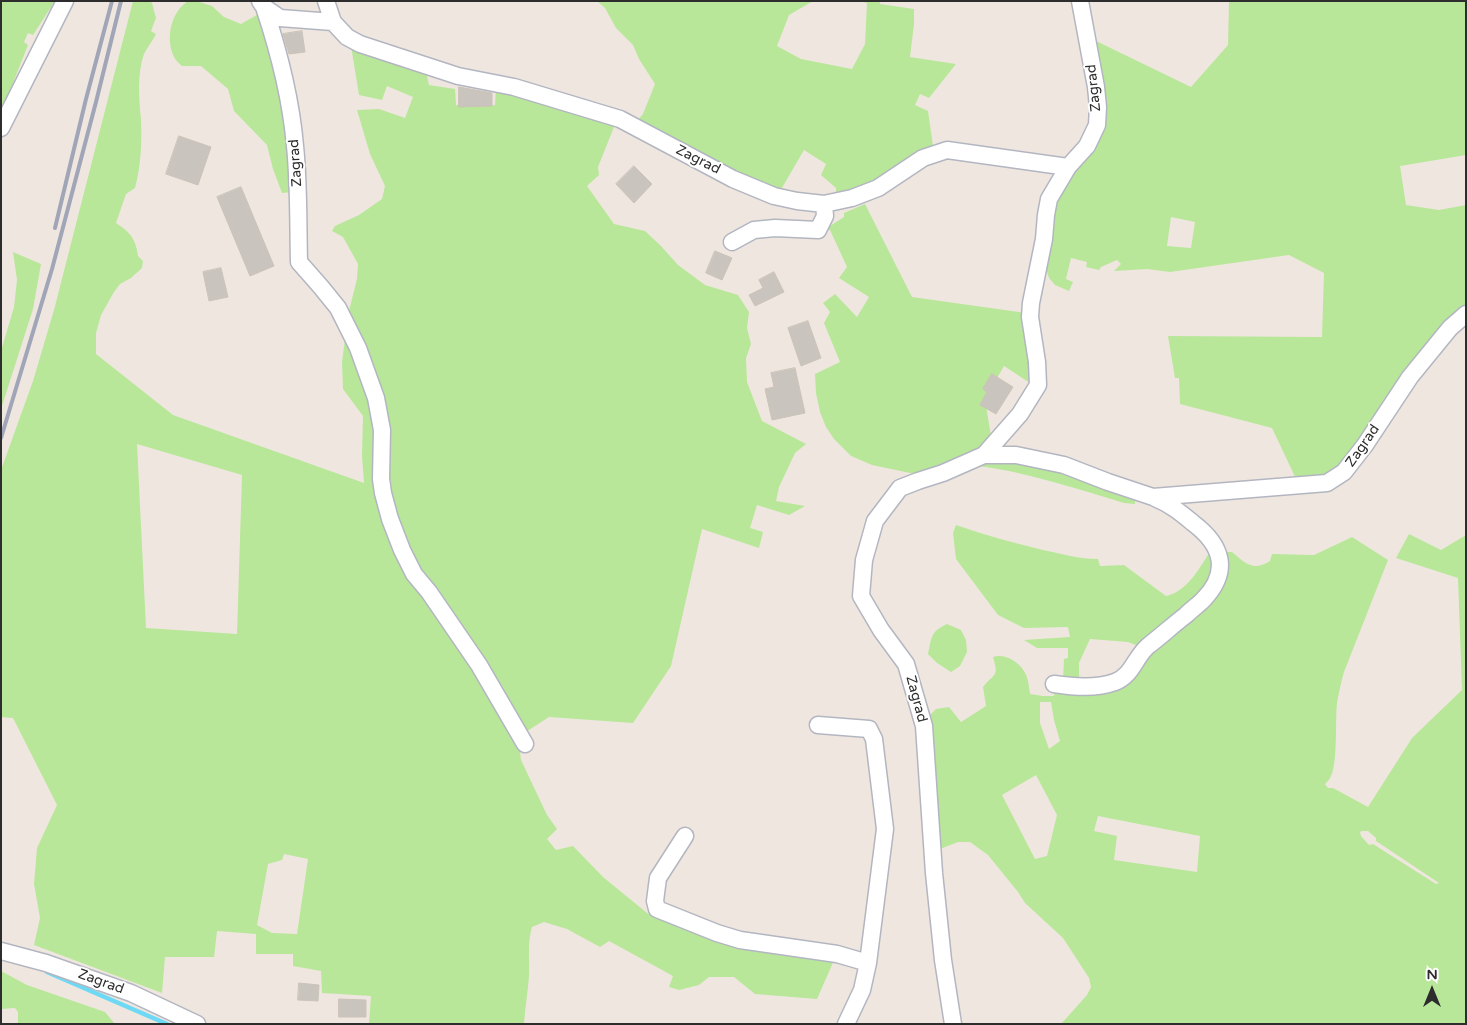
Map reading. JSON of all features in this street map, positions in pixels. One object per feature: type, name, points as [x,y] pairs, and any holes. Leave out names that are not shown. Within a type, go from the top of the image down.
[{"type":"street","points":[[1,128],[65,1]]},
{"type":"street","name":"Zagrad","points":[[326,1],[333,22],[347,37],[360,44],[458,76],[514,87],[620,120],[733,179],[774,196],[824,204],[852,198],[878,188],[923,158],[948,150],[1068,168]]},
{"type":"street","name":"Zagrad","points":[[953,1024],[942,950],[934,873],[924,726],[906,664],[881,630],[862,596],[864,560],[875,521],[900,488],[943,473],[984,455],[1020,414],[1038,385],[1037,362],[1030,317],[1049,199],[1068,168],[1087,146],[1097,125],[1096,87],[1080,1]]},
{"type":"street","name":"Zagrad","points":[[262,4],[280,18],[333,22]]},
{"type":"street","name":"Zagrad","points":[[262,4],[276,40],[295,145],[299,262],[338,308],[358,348],[376,398],[382,430],[381,479],[390,519],[414,574],[430,592],[479,665],[525,744]]},
{"type":"street","points":[[732,242],[754,230],[775,228],[818,230],[825,216],[824,204]]},
{"type":"street","name":"Zagrad","points":[[1153,497],[1327,483],[1344,472],[1365,445],[1410,377],[1450,328],[1466,314]]},
{"type":"street","name":"Zagrad","points":[[984,455],[1016,456],[1064,465],[1153,497],[1168,504],[1202,530],[1214,543],[1219,555],[1221,563],[1219,573],[1204,599],[1144,649],[1128,673],[1116,682],[1098,686],[1054,684]]},
{"type":"street","points":[[818,725],[869,729],[874,739],[885,829],[868,964],[862,990],[846,1024]]},
{"type":"street","points":[[686,836],[658,878],[655,901],[657,909],[740,940],[838,954],[868,964]]},
{"type":"street","name":"Zagrad","points":[[1,950],[46,963],[131,993],[197,1024]]},
{"type":"green space","points":[[1,1],[55,1],[33,35],[28,33],[24,42],[28,45],[1,108]]},
{"type":"green space","points":[[133,1],[150,1],[152,3],[156,18],[151,31],[156,34],[144,54],[140,70],[141,145],[137,180],[135,188],[126,194],[116,223],[132,236],[138,256],[143,261],[142,268],[131,278],[120,284],[101,315],[96,333],[96,354],[173,415],[364,483],[362,456],[363,416],[343,389],[342,362],[345,339],[358,331],[349,311],[357,279],[358,264],[343,237],[332,231],[335,226],[359,215],[382,199],[385,186],[370,154],[357,110],[379,109],[405,118],[413,97],[387,86],[382,100],[359,95],[351,46],[426,72],[429,85],[455,89],[456,105],[495,105],[496,88],[616,122],[598,167],[599,175],[587,186],[614,224],[645,231],[678,265],[705,285],[738,295],[749,312],[747,328],[751,344],[746,358],[747,382],[762,421],[806,444],[795,453],[779,487],[776,501],[805,506],[789,515],[757,505],[750,528],[763,532],[759,548],[702,529],[671,666],[633,723],[549,717],[518,737],[521,760],[547,815],[557,829],[547,839],[556,850],[573,846],[603,877],[647,913],[694,931],[835,958],[817,999],[755,994],[734,977],[709,977],[699,985],[679,990],[669,987],[673,976],[609,941],[600,947],[567,929],[544,922],[532,927],[530,933],[529,976],[524,1024],[369,1024],[371,996],[322,993],[321,971],[293,966],[293,954],[256,954],[256,934],[217,931],[214,957],[165,957],[162,993],[34,945],[40,918],[34,884],[37,848],[57,805],[13,718],[1,717],[1,470],[33,381],[54,310]],"holes":[[[137,444],[242,475],[237,634],[146,628]],[[284,854],[308,859],[297,934],[272,933],[257,925],[268,864],[282,860]]]},
{"type":"green space","points":[[188,1],[196,1],[212,6],[224,17],[241,24],[262,12],[275,47],[293,192],[282,193],[267,145],[234,111],[228,89],[201,66],[182,66],[174,57],[170,42],[171,26],[177,12]]},
{"type":"green space","points":[[597,1],[813,1],[789,15],[777,46],[801,59],[852,69],[865,44],[867,3],[860,1],[880,1],[880,4],[914,9],[910,57],[956,64],[929,98],[920,94],[915,105],[928,111],[933,146],[881,179],[859,188],[836,194],[836,188],[821,175],[826,164],[804,150],[779,193],[737,176],[637,121],[643,114],[655,84],[639,59],[633,45],[616,28],[605,8]]},
{"type":"green space","points":[[1229,1],[1466,1],[1466,155],[1400,166],[1406,205],[1439,210],[1466,205],[1466,308],[1341,472],[1297,481],[1272,428],[1180,404],[1179,378],[1175,378],[1168,336],[1322,337],[1324,273],[1289,255],[1170,272],[1147,269],[1114,271],[1121,264],[1117,260],[1101,267],[1099,270],[1086,267],[1087,262],[1071,258],[1066,279],[1073,282],[1069,291],[1055,285],[1049,278],[1044,262],[1057,196],[1092,146],[1094,40],[1191,87],[1228,45]],"holes":[[[1171,217],[1195,222],[1191,248],[1167,246]]]},
{"type":"green space","points":[[865,204],[912,297],[1026,313],[1033,385],[1004,366],[985,399],[991,436],[976,454],[915,474],[872,465],[851,456],[834,439],[826,427],[820,412],[816,393],[815,374],[840,362],[824,323],[830,312],[823,303],[835,294],[857,317],[869,297],[839,278],[847,267],[830,230],[823,231],[826,225],[830,226],[844,217],[844,213]]},
{"type":"green space","points":[[13,252],[41,264],[33,309],[1,409],[1,351],[14,307],[17,280]]},
{"type":"green space","points":[[991,458],[1061,467],[1135,499],[1135,504],[1124,503],[1010,471],[971,465]]},
{"type":"green space","points":[[956,525],[1043,550],[1098,559],[1100,566],[1124,565],[1166,596],[1181,589],[1188,583],[1213,547],[1215,551],[1210,586],[1141,647],[1128,642],[1090,639],[1079,663],[1079,680],[1063,681],[1064,659],[1068,658],[1068,648],[1037,648],[1024,640],[1070,637],[1068,627],[1024,628],[998,615],[956,559],[953,533]]},
{"type":"green space","points":[[1409,534],[1441,550],[1466,535],[1466,1024],[1061,1024],[1087,995],[1091,987],[1089,978],[1063,938],[1025,903],[988,855],[970,842],[958,842],[940,849],[926,719],[936,709],[949,707],[961,722],[986,706],[983,687],[996,672],[993,657],[997,656],[1006,657],[1021,667],[1027,679],[1030,694],[1054,696],[1055,688],[1098,689],[1139,664],[1193,614],[1222,552],[1232,552],[1245,563],[1259,566],[1270,561],[1272,554],[1314,555],[1352,537],[1388,560],[1343,676],[1337,703],[1333,772],[1325,784],[1328,788],[1333,788],[1368,807],[1412,738],[1462,690],[1458,578],[1396,558]],"holes":[[[1040,702],[1051,702],[1060,741],[1049,749],[1040,723]],[[1036,775],[1057,815],[1047,856],[1035,859],[1002,795]],[[1098,816],[1200,836],[1197,872],[1114,860],[1117,836],[1094,831]],[[1368,831],[1376,838],[1376,841],[1439,883],[1436,884],[1373,844],[1369,845],[1360,832]]]},
{"type":"green space","points":[[947,624],[961,630],[966,640],[967,652],[960,666],[951,672],[937,663],[928,654],[931,639],[937,630]]},
{"type":"green space","points":[[1,971],[27,985],[105,1012],[115,1024],[16,1024],[18,1022],[18,1012],[15,1008],[1,1009]]},
{"type":"building","points":[[302,31],[305,52],[289,54],[283,34]]},
{"type":"building","points":[[459,87],[492,93],[492,106],[459,107]]},
{"type":"building","points":[[179,136],[211,147],[198,185],[166,174]]},
{"type":"building","points":[[634,166],[652,184],[634,203],[616,184]]},
{"type":"building","points":[[241,187],[274,266],[250,276],[217,197]]},
{"type":"building","points":[[715,251],[732,258],[722,280],[706,273]]},
{"type":"building","points":[[221,268],[228,297],[209,301],[203,272]]},
{"type":"building","points":[[774,272],[784,292],[755,306],[749,295],[763,288],[759,280]]},
{"type":"building","points":[[808,321],[821,358],[801,366],[788,328]]},
{"type":"building","points":[[795,368],[805,413],[772,420],[765,389],[774,387],[771,373]]},
{"type":"building","points":[[992,374],[1013,387],[996,414],[980,405],[987,392],[983,389]]},
{"type":"building","points":[[299,983],[319,985],[318,1001],[298,1000]]},
{"type":"building","points":[[339,999],[366,1000],[366,1017],[339,1017]]},
{"type":"waterway","points":[[47,972],[167,1024]]},
{"type":"railway","points":[[55,228],[112,1]]},
{"type":"railway","points":[[1,438],[52,269],[121,1]]}]
